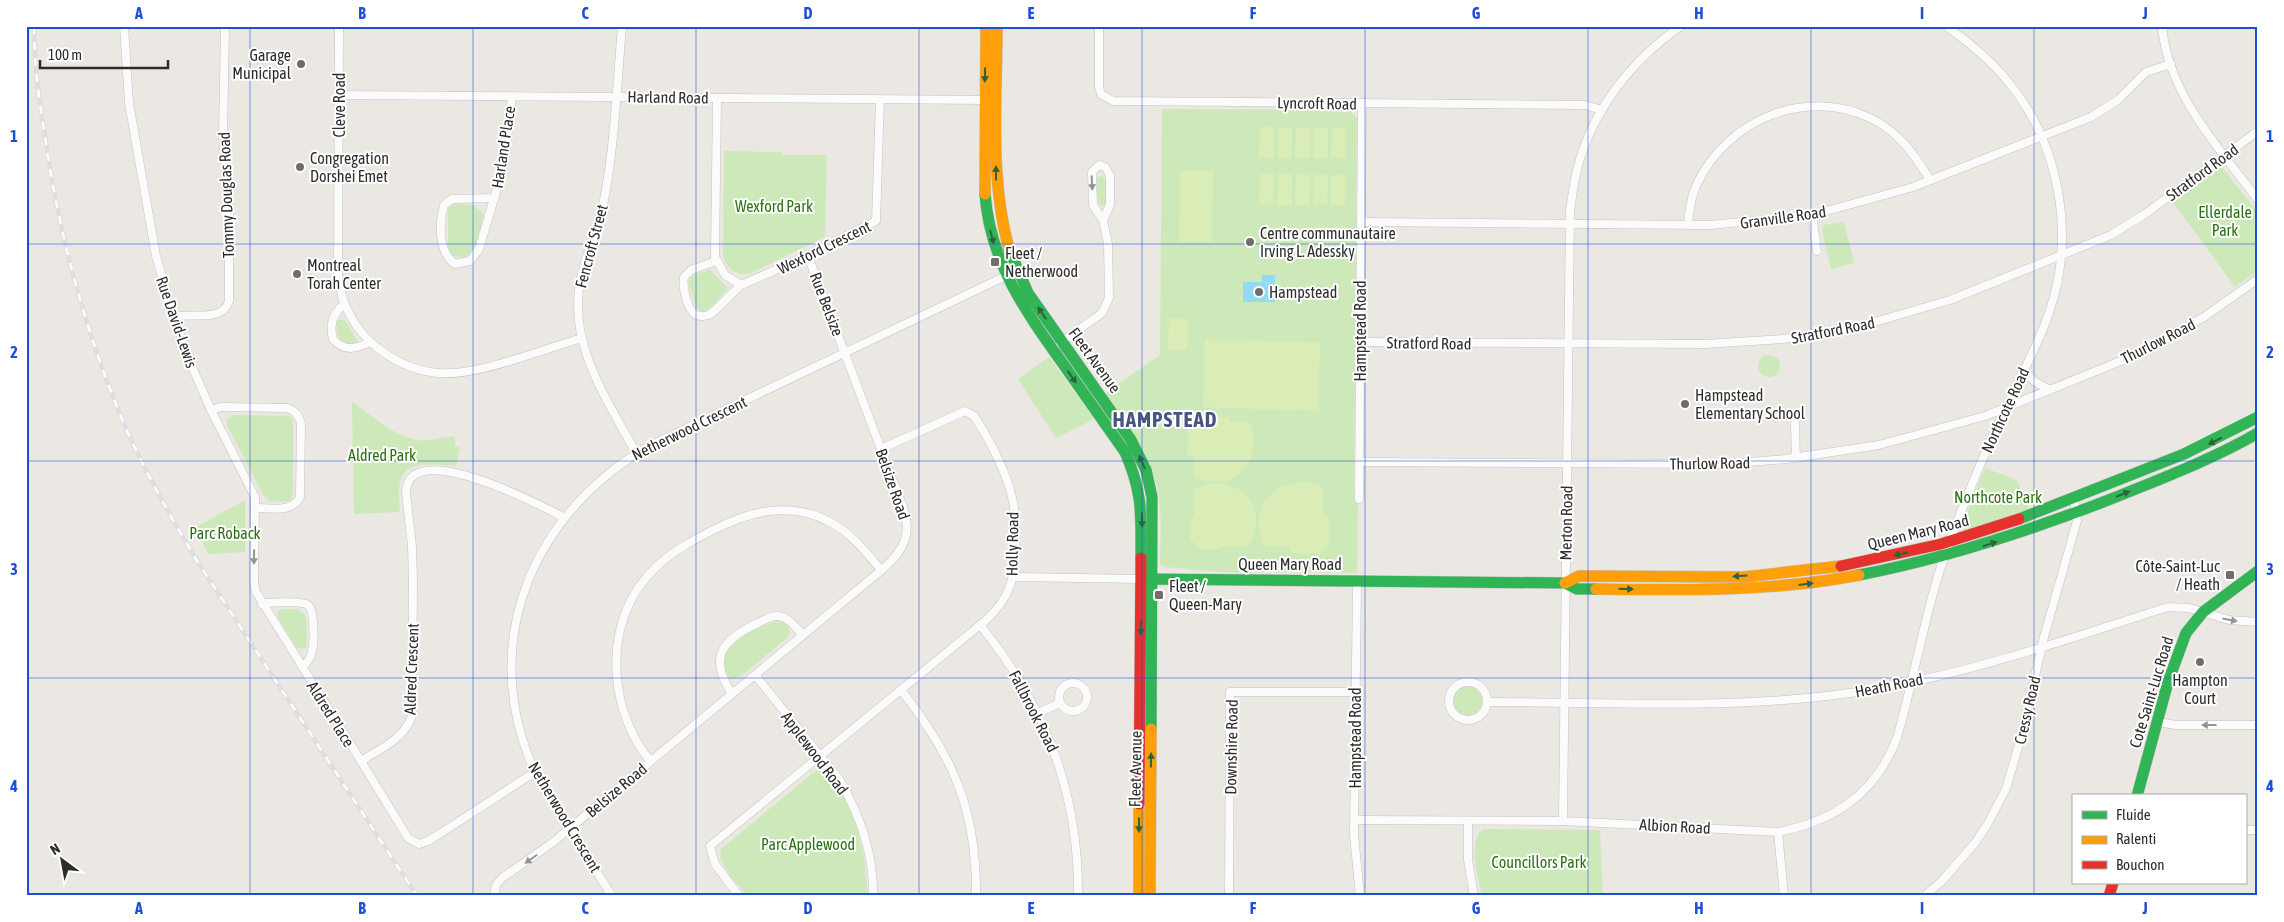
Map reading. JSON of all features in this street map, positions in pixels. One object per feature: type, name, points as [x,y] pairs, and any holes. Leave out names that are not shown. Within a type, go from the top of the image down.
[{"type":"street","name":"Rue David-Lewis","points":[[124,26],[128,89],[135,143],[156,256],[174,317],[211,410],[253,492],[255,508],[254,583],[262,604]]},
{"type":"street","name":"Tommy Douglas Road","points":[[174,317],[184,314],[217,314],[226,309],[229,301],[229,206],[223,136],[224,26]]},
{"type":"street","name":"Cleve Road","points":[[339,26],[338,277],[344,304],[370,342],[406,366],[428,372],[458,374],[480,370],[582,338]]},
{"type":"street","name":"Fencroft Street","points":[[622,26],[616,96],[603,201],[582,269],[578,289],[582,338],[594,374],[636,454]]},
{"type":"street","name":"Fleet Avenue","points":[[986,26],[997,200],[1011,274],[1057,345],[1131,440],[1146,470],[1152,497],[1147,579],[1139,896]]},
{"type":"street","name":"Fleet Avenue","points":[[991,100],[997,26]]},
{"type":"street","name":"Lyncroft Road","points":[[1100,26],[1099,87],[1102,94],[1113,101],[1585,105],[1602,110]]},
{"type":"street","name":"Merton Road","points":[[1563,821],[1569,224],[1578,166],[1602,110],[1630,69],[1681,26]]},
{"type":"street","name":"Northcote Road","points":[[1910,681],[1949,543],[2005,408],[2050,311],[2063,244],[2059,199],[2053,167],[2031,116],[2010,84],[1981,53],[1946,26]]},
{"type":"street","points":[[2162,26],[2171,64],[2189,104],[2258,200]]},
{"type":"street","name":"Granville Road","points":[[1361,222],[1688,225],[1749,223],[1812,215],[1884,197],[2105,110],[2124,95],[2146,72],[2171,64]]},
{"type":"street","name":"Harland Road","points":[[339,95],[991,100]]},
{"type":"street","name":"Harland Place","points":[[495,198],[452,199],[444,205],[443,250],[449,260],[455,264],[462,264],[476,256],[495,198],[504,165],[512,96]]},
{"type":"street","points":[[717,98],[716,261],[725,275],[741,285]]},
{"type":"street","name":"Wexford Crescent","points":[[716,261],[691,270],[684,277],[684,288],[691,310],[695,314],[705,316],[711,314],[741,285],[808,256],[876,221],[880,99]]},
{"type":"street","name":"Hampstead Road","points":[[1358,498],[1362,103]]},
{"type":"street","points":[[1688,225],[1696,186],[1722,146],[1751,124],[1779,112],[1798,108],[1831,107],[1871,118],[1905,143],[1930,180]]},
{"type":"street","name":"Stratford Road","points":[[1360,342],[1732,344],[1837,331],[1893,318],[1950,300],[2096,242],[2128,225],[2258,131]]},
{"type":"street","points":[[1057,345],[1096,319],[1106,306],[1109,298],[1108,244],[1103,220],[1093,204],[1091,177],[1092,172],[1099,165],[1105,167],[1110,175],[1110,205],[1103,220]]},
{"type":"street","points":[[1812,215],[1817,251]]},
{"type":"street","name":"Rue Belsize","points":[[808,256],[845,352]]},
{"type":"street","name":"Netherwood Crescent","points":[[612,896],[535,772],[520,732],[513,700],[511,672],[513,638],[521,600],[545,544],[564,517],[597,482],[636,454],[845,352],[1011,274]]},
{"type":"street","name":"Thurlow Road","points":[[1359,462],[1724,464],[1796,458],[1839,452],[1904,439],[2005,408],[2138,354],[2204,317],[2258,279]]},
{"type":"street","points":[[344,304],[333,318],[331,325],[334,339],[345,348],[352,348],[370,342]]},
{"type":"street","name":"Belsize Road","points":[[494,896],[496,885],[502,878],[546,848],[803,636],[902,550],[908,527],[906,514],[845,352]]},
{"type":"street","points":[[2023,370],[2035,382],[2050,390]]},
{"type":"street","points":[[211,410],[221,407],[287,408],[293,410],[298,415],[301,424],[300,497],[294,505],[289,507],[255,508]]},
{"type":"street","name":"Holly Road","points":[[739,896],[715,864],[710,846],[980,625],[1000,605],[1014,577],[1015,523],[1011,495],[998,462],[974,416],[965,411],[881,449]]},
{"type":"street","name":"Queen Mary Road","points":[[1565,583],[1579,576],[1718,577],[1766,575],[1851,564],[1949,543],[2074,499],[2203,447],[2258,417]]},
{"type":"street","points":[[1795,424],[1796,458]]},
{"type":"street","name":"Queen Mary Road","points":[[1014,577],[1565,583],[1578,589],[1683,590],[1767,588],[1863,575],[1944,558],[2004,540],[2201,462],[2258,433]]},
{"type":"street","name":"Aldred Crescent","points":[[360,761],[398,737],[408,726],[412,716],[413,580],[412,546],[406,493],[406,486],[411,477],[419,473],[437,472],[454,473],[478,479],[518,494],[564,517]]},
{"type":"street","name":"Cressy Road","points":[[1924,896],[1941,882],[1967,854],[2000,802],[2020,741],[2041,647],[2077,522],[2074,499]]},
{"type":"street","points":[[650,761],[635,740],[624,712],[616,684],[616,660],[620,633],[631,602],[646,579],[667,558],[725,524],[748,515],[782,509],[813,515],[842,529],[863,548],[881,570]]},
{"type":"street","name":"Cote Saint-Luc Road","points":[[2137,794],[2180,646],[2190,626],[2203,612],[2258,571]]},
{"type":"street","points":[[1766,575],[1767,588]]},
{"type":"street","name":"Fleet Avenue","points":[[1147,579],[1150,896]]},
{"type":"street","name":"Hampstead Road","points":[[1356,581],[1354,820],[1355,856],[1360,896]]},
{"type":"street","name":"Aldred Place","points":[[262,604],[302,603],[308,605],[311,609],[313,623],[312,651],[308,661],[302,667]]},
{"type":"street","name":"Aldred Place","points":[[262,604],[360,761]]},
{"type":"street","name":"Heath Road","points":[[1488,702],[1719,703],[1768,701],[1844,693],[1910,681],[1989,663],[2168,607],[2179,606],[2229,620],[2258,622]]},
{"type":"street","points":[[732,694],[719,670],[721,654],[730,639],[747,628],[772,617],[779,616],[790,621],[803,636]]},
{"type":"street","name":"Fallbrook Road","points":[[980,625],[1012,667],[1038,713],[1057,758],[1070,803],[1077,848],[1078,896]]},
{"type":"street","name":"Applewood Road","points":[[755,676],[839,779],[861,824],[869,855],[873,896]]},
{"type":"street","points":[[1468,681],[1480,685],[1487,696],[1488,702],[1483,714],[1472,720],[1465,720],[1454,714],[1448,703],[1451,690],[1468,681]]},
{"type":"street","name":"Albion Road","points":[[1354,820],[1563,821],[1778,832],[1807,826],[1835,814],[1871,782],[1891,752],[1900,725],[1910,681]]},
{"type":"street","points":[[901,690],[938,740],[960,789],[972,836],[977,874],[976,896]]},
{"type":"street","name":"Downshire Road","points":[[1229,896],[1230,692],[1355,692]]},
{"type":"street","points":[[1038,713],[1060,703]]},
{"type":"street","points":[[2158,722],[2258,725]]},
{"type":"street","points":[[360,761],[408,838],[419,844],[444,832],[535,772]]},
{"type":"street","points":[[1468,821],[1468,860],[1474,896]]},
{"type":"street","points":[[1778,832],[1784,896]]},
{"type":"green space","points":[[1162,109],[1349,110],[1357,118],[1354,498],[1358,499],[1357,573],[1220,572],[1165,567],[1160,564],[1160,507],[1152,469],[1131,430],[1105,393],[1160,355]]},
{"type":"green space","points":[[1260,127],[1274,127],[1274,158],[1259,158]]},
{"type":"green space","points":[[1278,128],[1292,128],[1292,158],[1278,158]]},
{"type":"green space","points":[[1296,128],[1310,128],[1310,158],[1295,158]]},
{"type":"green space","points":[[1314,128],[1328,128],[1328,158],[1313,158]]},
{"type":"green space","points":[[1332,128],[1346,128],[1346,158],[1331,158]]},
{"type":"green space","name":"Wexford Park","points":[[724,151],[782,152],[782,155],[827,155],[825,237],[749,274],[736,272],[729,268],[723,256]]},
{"type":"green space","name":"Ellerdale Park","points":[[2222,167],[2258,213],[2258,270],[2235,287],[2173,202]]},
{"type":"green space","points":[[1180,171],[1213,171],[1212,242],[1179,242]]},
{"type":"green space","points":[[1260,174],[1274,174],[1273,205],[1259,204]]},
{"type":"green space","points":[[1278,174],[1292,174],[1292,205],[1277,205]]},
{"type":"green space","points":[[1296,174],[1310,175],[1309,205],[1295,205]]},
{"type":"green space","points":[[1314,175],[1328,175],[1327,205],[1313,205]]},
{"type":"green space","points":[[1331,175],[1346,175],[1345,205],[1331,205]]},
{"type":"green space","points":[[1102,176],[1106,180],[1106,203],[1102,206],[1098,200],[1096,188],[1098,177]]},
{"type":"green space","points":[[454,204],[474,205],[483,214],[478,239],[472,251],[464,258],[453,256],[448,250],[448,211],[449,207]]},
{"type":"green space","points":[[1844,222],[1854,263],[1831,269],[1822,231],[1824,225]]},
{"type":"green space","points":[[710,270],[728,288],[710,308],[702,312],[696,307],[688,282],[693,275]]},
{"type":"green space","points":[[1169,318],[1188,319],[1187,350],[1168,350]]},
{"type":"green space","points":[[337,319],[345,320],[358,342],[348,344],[341,340],[337,331]]},
{"type":"green space","points":[[1205,339],[1320,343],[1318,411],[1203,407]]},
{"type":"green space","points":[[1769,355],[1777,358],[1780,366],[1777,374],[1769,377],[1761,374],[1758,366],[1761,358]]},
{"type":"green space","points":[[1049,357],[1094,419],[1056,438],[1018,379]]},
{"type":"green space","name":"Aldred Park","points":[[352,402],[388,428],[412,439],[428,440],[455,436],[455,447],[460,447],[456,466],[428,465],[409,468],[403,474],[400,482],[400,512],[354,514]]},
{"type":"green space","points":[[234,415],[288,416],[293,419],[293,494],[290,501],[270,502],[265,498],[227,425],[227,419]]},
{"type":"green space","points":[[1200,417],[1229,417],[1230,422],[1250,422],[1253,450],[1249,462],[1242,472],[1233,478],[1222,482],[1208,481],[1194,476],[1195,457],[1187,456],[1188,429]]},
{"type":"green space","name":"Northcote Park","points":[[1985,468],[2017,480],[2029,510],[1964,532],[1962,526]]},
{"type":"green space","points":[[1308,482],[1323,488],[1323,516],[1329,516],[1329,544],[1320,553],[1291,553],[1291,546],[1264,546],[1259,521],[1265,501],[1282,486]]},
{"type":"green space","points":[[1212,483],[1225,484],[1236,488],[1245,494],[1251,502],[1255,512],[1256,523],[1249,546],[1222,546],[1222,549],[1200,549],[1190,538],[1190,518],[1194,517],[1194,490]]},
{"type":"green space","name":"Parc Roback","points":[[245,500],[245,552],[208,554],[196,527]]},
{"type":"green space","points":[[282,609],[297,609],[306,616],[307,646],[305,649],[297,648],[278,618],[277,612]]},
{"type":"green space","points":[[777,621],[784,623],[789,628],[790,634],[786,639],[742,675],[733,679],[728,676],[724,668],[725,658],[728,650],[734,643],[751,631]]},
{"type":"green space","points":[[1467,686],[1473,687],[1481,695],[1481,707],[1473,715],[1467,716],[1461,715],[1453,707],[1452,701],[1453,695],[1461,687]]},
{"type":"green space","name":"Parc Applewood","points":[[821,770],[842,793],[850,809],[861,845],[867,896],[748,896],[730,876],[720,858],[721,849],[815,771]]},
{"type":"green space","name":"Councillors Park","points":[[1484,829],[1600,830],[1603,896],[1482,896],[1476,870],[1475,849],[1479,833]]},
{"type":"water","name":"Hampstead","points":[[1262,275],[1275,275],[1275,302],[1243,302],[1243,282],[1262,282]]},
{"type":"railway","points":[[34,26],[36,68],[41,109],[58,211],[87,323],[127,431],[161,499],[199,564],[417,896]]},
{"type":"traffic: fast","points":[[985,194],[988,218],[994,241],[1001,263],[1011,283],[1034,322],[1125,452],[1135,480],[1140,504],[1141,558]]},
{"type":"traffic: fast","points":[[1009,249],[1028,293],[1131,440],[1146,470],[1152,497],[1151,729]]},
{"type":"traffic: fast","points":[[2019,519],[2184,454],[2258,417]]},
{"type":"traffic: fast","points":[[1859,575],[1957,552],[2053,521],[2188,467],[2258,433]]},
{"type":"traffic: fast","points":[[2138,794],[2168,682],[2186,633],[2203,612],[2258,571]]},
{"type":"traffic: fast","points":[[1142,579],[1565,583],[1577,589],[1596,589]]},
{"type":"traffic: slow","points":[[985,194],[986,26]]},
{"type":"traffic: slow","points":[[997,26],[996,166],[1003,222],[1009,249]]},
{"type":"traffic: slow","points":[[1565,583],[1579,576],[1744,577],[1841,566]]},
{"type":"traffic: slow","points":[[1596,589],[1728,589],[1826,581],[1859,575]]},
{"type":"traffic: slow","points":[[1150,896],[1151,729]]},
{"type":"traffic: slow","points":[[1139,804],[1139,896]]},
{"type":"traffic: jam","points":[[1841,566],[1941,544],[2019,519]]},
{"type":"traffic: jam","points":[[1139,804],[1141,558]]},
{"type":"traffic: jam","points":[[2109,896],[2113,884]]},
{"type":"place","name":"Garage Municipal","points":[[301,64]]},
{"type":"place","name":"Congregation Dorshei Emet","points":[[300,167]]},
{"type":"place","name":"Centre communautaire Irving L. Adessky","points":[[1250,242]]},
{"type":"place","name":"Fleet / Netherwood","points":[[995,262]]},
{"type":"place","name":"Montreal Torah Center","points":[[297,274]]},
{"type":"place","name":"Hampstead","points":[[1259,292]]},
{"type":"place","name":"Hampstead Elementary School","points":[[1685,404]]},
{"type":"place","name":"Côte-Saint-Luc / Heath","points":[[2230,575]]},
{"type":"place","name":"Fleet / Queen-Mary","points":[[1159,595]]},
{"type":"place","name":"Hampton Court","points":[[2200,662]]},
{"type":"district","name":"HAMPSTEAD","points":[[1165,420]]}]
